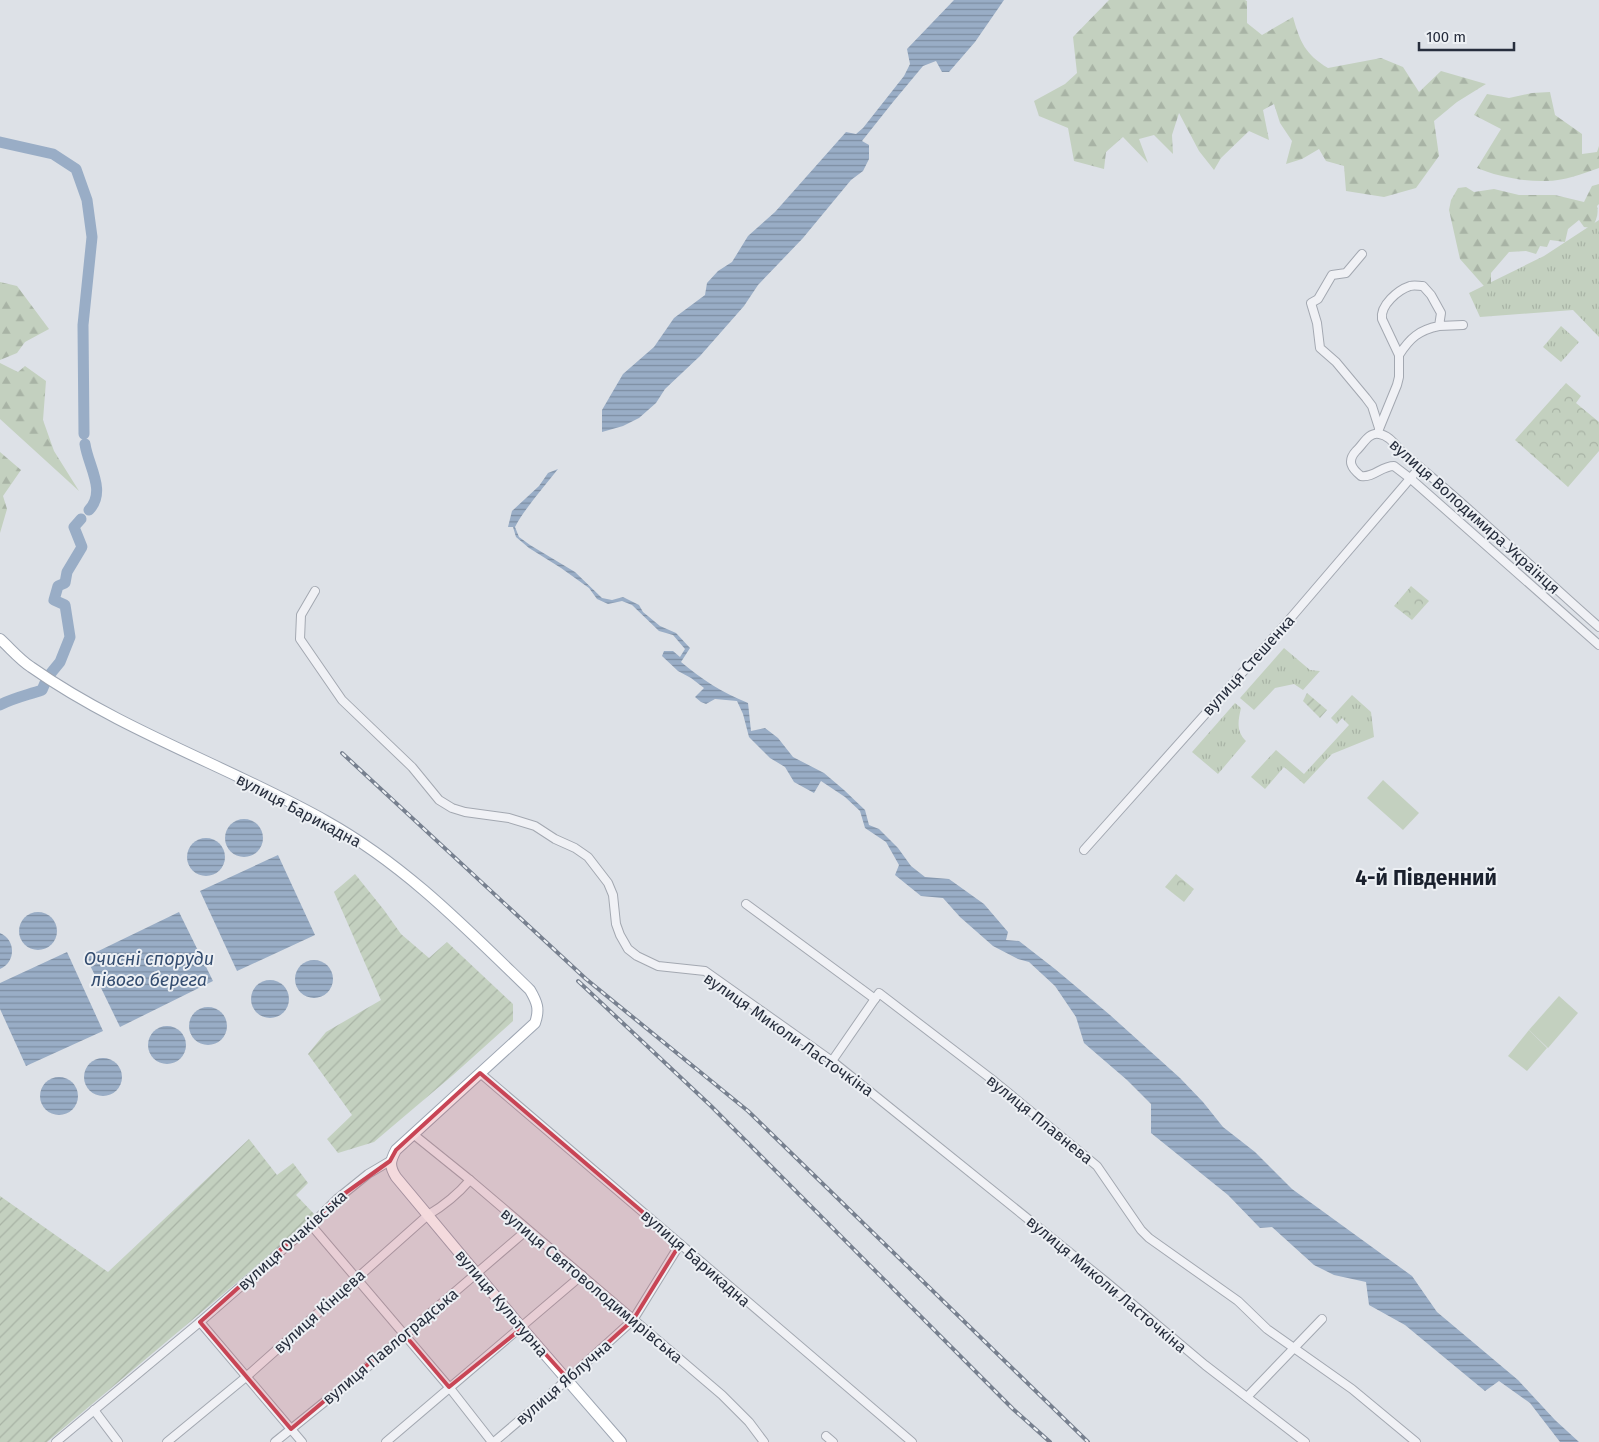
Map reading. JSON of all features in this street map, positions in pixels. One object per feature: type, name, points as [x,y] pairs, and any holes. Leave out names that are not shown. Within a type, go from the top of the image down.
[{"type":"main road","name":"вулиця Барикадна","points":[[0,639],[29,666],[100,710],[210,762],[317,817],[377,852],[421,886],[463,924],[530,990],[538,1002],[538,1014],[535,1023],[524,1034]]},
{"type":"main road","name":"вулиця Очаківська","points":[[390,1160],[396,1150],[413,1134],[524,1034]]},
{"type":"main road","name":"вулиця Культурна","points":[[390,1160],[391,1169],[396,1177],[522,1328],[621,1442]]},
{"type":"street","points":[[1362,254],[1346,272],[1332,275],[1318,299],[1311,303],[1317,323],[1320,348],[1336,362],[1372,406],[1378,430]]},
{"type":"street","points":[[1378,430],[1399,377],[1399,355],[1381,314],[1385,306],[1401,291],[1412,286],[1423,286],[1431,295],[1441,313],[1439,326]]},
{"type":"street","points":[[1399,355],[1408,342],[1425,329],[1439,326],[1463,325]]},
{"type":"street","name":"вулиця Володимира Українця","points":[[1599,627],[1378,430],[1370,435],[1353,454],[1351,465],[1360,476],[1367,477],[1388,466],[1394,466],[1411,479],[1599,646]]},
{"type":"street","name":"вулиця Стешенка","points":[[1084,850],[1276,635],[1420,467]]},
{"type":"street","points":[[1446,510],[1456,499]]},
{"type":"street","name":"вулиця Миколи Ласточкіна","points":[[315,591],[301,615],[300,639],[342,700],[412,768],[439,800],[452,808],[465,812],[509,818],[535,826],[588,857],[608,883],[613,895],[616,924],[628,949],[637,956],[658,966],[704,971],[832,1061],[1098,1275],[1205,1365],[1305,1442]]},
{"type":"street","points":[[746,904],[874,1000],[832,1061]]},
{"type":"street","name":"вулиця Плавнева","points":[[874,1000],[879,993],[994,1081],[1097,1166],[1145,1235],[1238,1301],[1268,1329],[1295,1349]]},
{"type":"street","name":"вулиця Барикадна","points":[[480,1073],[912,1442]]},
{"type":"street","name":"вулиця Святоволодимирівська","points":[[413,1134],[470,1180],[722,1396],[749,1422],[764,1442]]},
{"type":"street","name":"вулиця Очаківська","points":[[56,1442],[200,1322],[311,1225],[337,1199],[368,1174],[390,1160]]},
{"type":"street","name":"вулиця Кінцева","points":[[166,1442],[246,1377],[428,1215],[452,1200],[470,1180]]},
{"type":"street","points":[[311,1225],[449,1387],[493,1442]]},
{"type":"street","name":"вулиця Павлоградська","points":[[276,1442],[364,1370],[527,1230]]},
{"type":"street","name":"вулиця Яблучна","points":[[493,1442],[568,1379],[633,1320],[680,1244]]},
{"type":"street","points":[[386,1442],[582,1275]]},
{"type":"street","points":[[1247,1397],[1322,1319]]},
{"type":"street","points":[[200,1322],[302,1442]]},
{"type":"street","points":[[1295,1349],[1352,1388],[1416,1442]]},
{"type":"street","points":[[94,1410],[118,1442]]},
{"type":"street","points":[[826,1436],[833,1442]]},
{"type":"highlighted area","points":[[480,1073],[680,1244],[633,1320],[568,1379],[522,1328],[449,1387],[404,1334],[291,1429],[200,1322],[337,1199],[390,1161],[396,1150]]},
{"type":"green space","points":[[1109,0],[1245,0],[1247,1],[1247,23],[1262,35],[1293,17],[1304,47],[1314,58],[1328,68],[1381,58],[1403,67],[1419,92],[1441,71],[1486,84],[1457,102],[1434,121],[1439,156],[1416,188],[1384,197],[1346,191],[1344,166],[1326,161],[1319,149],[1302,159],[1286,164],[1292,141],[1280,123],[1274,104],[1263,110],[1269,140],[1249,131],[1221,158],[1214,170],[1199,151],[1179,113],[1172,135],[1173,154],[1154,135],[1139,139],[1148,163],[1123,137],[1106,152],[1104,169],[1074,161],[1068,128],[1039,116],[1034,101],[1065,84],[1077,73],[1073,37]]},
{"type":"green space","points":[[1550,92],[1555,115],[1582,134],[1582,154],[1597,152],[1599,146],[1599,168],[1580,175],[1553,181],[1529,181],[1493,174],[1477,168],[1501,129],[1474,115],[1487,94],[1509,98],[1532,93]]},
{"type":"green space","points":[[1599,184],[1599,204],[1597,206],[1596,220],[1592,228],[1584,227],[1579,220],[1568,229],[1565,242],[1550,240],[1547,247],[1540,246],[1536,254],[1526,251],[1509,252],[1491,273],[1491,294],[1460,259],[1449,210],[1451,200],[1458,188],[1466,187],[1474,192],[1494,189],[1519,195],[1555,195],[1584,202],[1592,186]]},
{"type":"green space","points":[[1599,220],[1599,337],[1573,310],[1480,317],[1469,293],[1544,256]]},
{"type":"green space","points":[[0,282],[17,286],[49,329],[25,342],[17,353],[0,360]]},
{"type":"green space","points":[[1561,326],[1579,342],[1561,362],[1543,347]]},
{"type":"green space","points":[[0,363],[18,372],[25,366],[46,381],[43,420],[54,451],[79,491],[0,419]]},
{"type":"green space","points":[[1566,383],[1581,396],[1576,403],[1599,422],[1599,451],[1568,487],[1515,440]]},
{"type":"green space","points":[[0,452],[21,470],[3,496],[7,509],[0,533]]},
{"type":"green space","points":[[1411,586],[1429,601],[1412,620],[1394,606]]},
{"type":"green space","points":[[1284,648],[1310,670],[1320,671],[1303,690],[1294,684],[1275,688],[1254,710],[1240,698]]},
{"type":"green space","points":[[1307,693],[1327,710],[1320,718],[1303,701]]},
{"type":"green space","points":[[1352,695],[1371,712],[1374,737],[1332,754],[1304,784],[1284,767],[1265,789],[1251,777],[1276,750],[1304,774],[1349,725],[1342,718],[1337,724],[1331,718]]},
{"type":"green space","points":[[1235,703],[1241,708],[1239,726],[1246,741],[1218,774],[1192,752]]},
{"type":"green space","points":[[1383,780],[1419,813],[1403,830],[1367,798]]},
{"type":"green space","points":[[355,874],[401,934],[429,958],[447,942],[513,1004],[513,1021],[374,1142],[338,1153],[327,1139],[352,1115],[308,1054],[326,1032],[381,1000],[334,892]]},
{"type":"green space","points":[[1176,874],[1194,889],[1184,902],[1165,887]]},
{"type":"green space","points":[[1559,996],[1578,1013],[1548,1048],[1529,1030]]},
{"type":"green space","points":[[1529,1030],[1547,1048],[1527,1071],[1508,1056]]},
{"type":"green space","points":[[249,1139],[277,1175],[293,1163],[308,1183],[296,1195],[316,1216],[47,1442],[0,1442],[0,1196],[108,1272]]},
{"type":"water","points":[[954,0],[1004,0],[975,42],[949,72],[942,72],[936,61],[923,66],[862,141],[869,145],[869,159],[863,171],[851,180],[803,238],[758,285],[744,306],[700,356],[665,389],[656,403],[639,418],[623,426],[602,432],[602,410],[623,374],[654,347],[674,318],[705,295],[707,283],[718,271],[732,262],[748,236],[775,212],[846,132],[856,134],[863,128],[904,76],[910,64],[907,49]]},
{"type":"water","points":[[558,469],[519,520],[515,527],[519,537],[575,572],[602,598],[612,600],[623,597],[639,605],[643,612],[660,626],[676,633],[690,648],[681,662],[713,685],[748,703],[751,731],[765,728],[778,738],[793,757],[824,773],[865,810],[869,825],[879,829],[898,848],[911,866],[925,877],[949,879],[984,904],[1008,932],[1006,940],[1019,941],[1110,1015],[1180,1078],[1223,1127],[1255,1152],[1292,1189],[1412,1276],[1437,1312],[1518,1380],[1555,1420],[1579,1442],[1560,1442],[1530,1403],[1499,1381],[1485,1391],[1405,1325],[1369,1305],[1366,1282],[1334,1275],[1314,1265],[1272,1227],[1260,1228],[1228,1195],[1151,1133],[1151,1104],[1127,1080],[1084,1043],[1076,1017],[1055,986],[1029,962],[1018,959],[993,946],[960,917],[943,898],[921,896],[895,875],[899,865],[886,842],[865,828],[860,811],[845,797],[821,781],[814,793],[794,782],[785,767],[770,758],[749,737],[743,714],[737,701],[715,699],[706,704],[695,697],[704,688],[678,671],[662,656],[664,651],[673,651],[680,657],[685,649],[673,635],[659,631],[632,605],[622,601],[608,604],[597,599],[589,588],[529,548],[516,537],[513,527],[508,527],[512,511],[539,486],[548,473]]},
{"type":"water","points":[[244,819],[258,824],[263,838],[258,852],[244,857],[230,852],[225,838],[230,824]]},
{"type":"water","points":[[206,838],[220,843],[225,857],[220,871],[206,876],[192,871],[187,857],[192,843]]},
{"type":"water","points":[[278,855],[315,935],[237,971],[200,891]]},
{"type":"water","points":[[38,912],[52,917],[57,931],[52,945],[38,950],[24,945],[19,931],[24,917]]},
{"type":"water","name":"Очисні споруди лівого берега","points":[[179,912],[213,981],[120,1027],[86,957]]},
{"type":"water","points":[[0,933],[9,941],[12,951],[9,961],[0,969]]},
{"type":"water","points":[[67,952],[103,1031],[26,1066],[0,1009],[0,983]]},
{"type":"water","points":[[314,960],[328,965],[333,979],[328,993],[314,998],[300,993],[295,979],[300,965]]},
{"type":"water","points":[[270,980],[284,985],[289,999],[284,1013],[270,1018],[256,1013],[251,999],[256,985]]},
{"type":"water","points":[[208,1007],[222,1012],[227,1026],[222,1040],[208,1045],[194,1040],[189,1026],[194,1012]]},
{"type":"water","points":[[167,1026],[181,1031],[186,1045],[181,1059],[167,1064],[153,1059],[148,1045],[153,1031]]},
{"type":"water","points":[[103,1058],[117,1063],[122,1077],[117,1091],[103,1096],[89,1091],[84,1077],[89,1063]]},
{"type":"water","points":[[59,1077],[73,1082],[78,1096],[73,1110],[59,1115],[45,1110],[40,1096],[45,1082]]},
{"type":"waterway","points":[[0,142],[53,154],[76,169],[87,200],[92,237],[83,325],[84,434]]},
{"type":"waterway","points":[[85,444],[96,487],[94,503],[89,510]]},
{"type":"waterway","points":[[51,673],[60,662],[70,637],[65,605],[54,600],[58,586],[65,583],[67,572],[82,547],[74,527],[81,519]]},
{"type":"waterway","points":[[0,705],[15,698],[42,690],[45,683]]},
{"type":"railway","points":[[342,753],[586,979],[748,1111],[1088,1442]]},
{"type":"railway","points":[[578,981],[711,1106],[1013,1409],[1050,1442]]},
{"type":"district","name":"4-й Південний","points":[[1426,878]]}]
